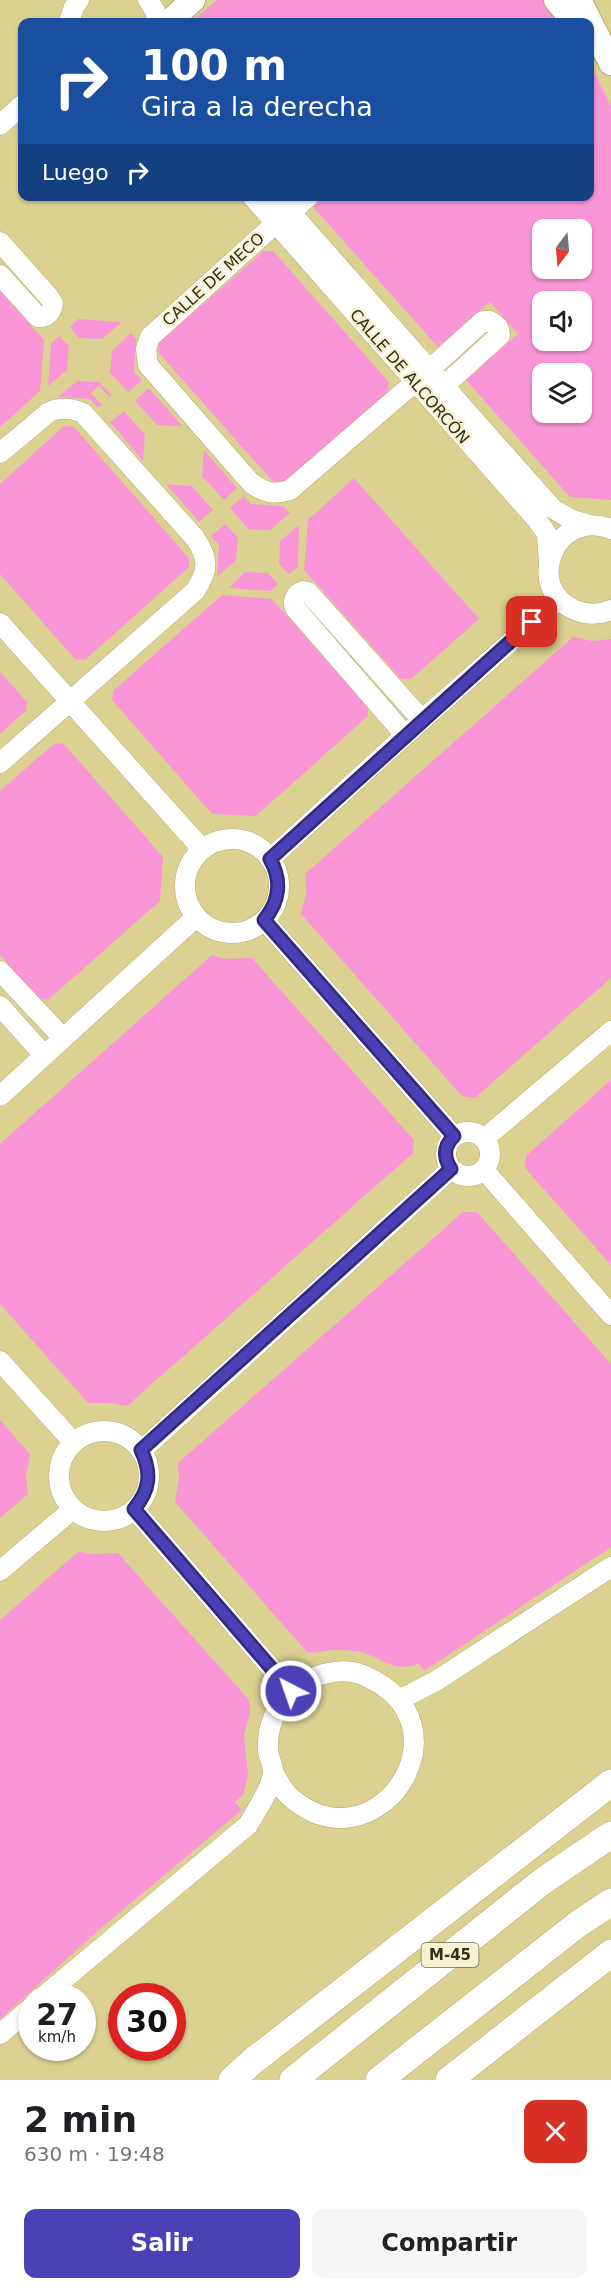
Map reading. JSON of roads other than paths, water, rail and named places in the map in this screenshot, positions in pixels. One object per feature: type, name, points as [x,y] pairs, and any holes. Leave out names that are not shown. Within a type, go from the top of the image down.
[{"type":"highway","points":[[232,2080],[253,2061],[611,1783]]},
{"type":"highway","name":"M-45","points":[[293,2080],[543,1881],[611,1835]]},
{"type":"highway","points":[[379,2080],[578,1924],[611,1902]]},
{"type":"highway","points":[[449,2080],[611,1953]]},
{"type":"main road","points":[[160,11],[193,0]]},
{"type":"main road","points":[[556,0],[571,18]]},
{"type":"main road","points":[[579,0],[588,18]]},
{"type":"main road","points":[[594,30],[611,63]]},
{"type":"main road","points":[[594,46],[611,68]]},
{"type":"street","points":[[0,125],[18,109]]},
{"type":"street","name":"CALLE DE ALCORCÓN","points":[[259,201],[283,218],[422,376],[537,520],[547,534],[549,576],[552,588],[559,599]]},
{"type":"street","name":"CALLE DE ALCORCÓN","points":[[278,201],[283,218]]},
{"type":"street","name":"CALLE DE MECO","points":[[303,201],[150,337],[146,349],[148,365],[251,483],[271,494],[290,490],[422,376]]},
{"type":"street","points":[[0,242],[49,297],[52,303],[48,314],[43,318],[38,317],[0,276]]},
{"type":"street","points":[[422,376],[483,321],[490,321],[498,327],[500,335],[444,386]]},
{"type":"street","name":"CALLE DE ALCORCÓN","points":[[422,376],[444,386],[552,508],[572,520],[604,527]]},
{"type":"street","points":[[0,453],[56,408],[83,413],[206,553],[206,570],[195,591],[0,763]]},
{"type":"street","points":[[549,563],[558,541],[567,533],[604,527]]},
{"type":"street","points":[[405,735],[295,608],[296,595],[303,591],[309,592],[422,720]]},
{"type":"street","points":[[270,859],[405,735],[559,599],[569,608],[582,613],[595,614],[611,610]]},
{"type":"street","points":[[0,623],[202,849]]},
{"type":"street","points":[[222,840],[243,841],[254,845],[270,859],[277,874],[278,891],[274,907],[256,927],[235,933],[213,930],[196,917],[186,898],[184,887],[189,866],[202,849],[222,840]]},
{"type":"street","points":[[0,1096],[196,917]]},
{"type":"street","points":[[264,920],[454,1136]]},
{"type":"street","points":[[0,971],[63,1038]]},
{"type":"street","points":[[0,1006],[44,1056]]},
{"type":"street","points":[[484,1139],[611,1030]]},
{"type":"street","points":[[468,1131],[484,1139],[490,1150],[490,1157],[484,1170],[469,1177],[461,1176],[451,1169],[445,1154],[446,1147],[454,1136],[468,1131]]},
{"type":"street","points":[[141,1450],[451,1169]]},
{"type":"street","points":[[484,1170],[611,1315]]},
{"type":"street","points":[[0,1361],[74,1443]]},
{"type":"street","points":[[102,1431],[117,1433],[130,1440],[141,1450],[147,1462],[149,1475],[145,1493],[134,1509],[123,1517],[104,1521],[84,1517],[73,1509],[64,1497],[59,1468],[64,1454],[87,1434],[102,1431]]},
{"type":"street","points":[[0,1571],[73,1509]]},
{"type":"street","points":[[134,1509],[291,1691]]},
{"type":"street","points":[[399,1700],[436,1681],[611,1567]]},
{"type":"street","points":[[343,1672],[359,1674],[381,1683],[399,1700],[410,1721],[414,1745],[410,1769],[398,1790],[379,1807],[356,1816],[331,1817],[307,1809],[287,1794],[273,1772],[268,1751],[269,1729],[277,1708],[291,1691],[311,1678],[343,1672]]},
{"type":"street","points":[[60,1983],[248,1825],[263,1800],[273,1772]]},
{"type":"street","points":[[0,2034],[18,2019]]}]
